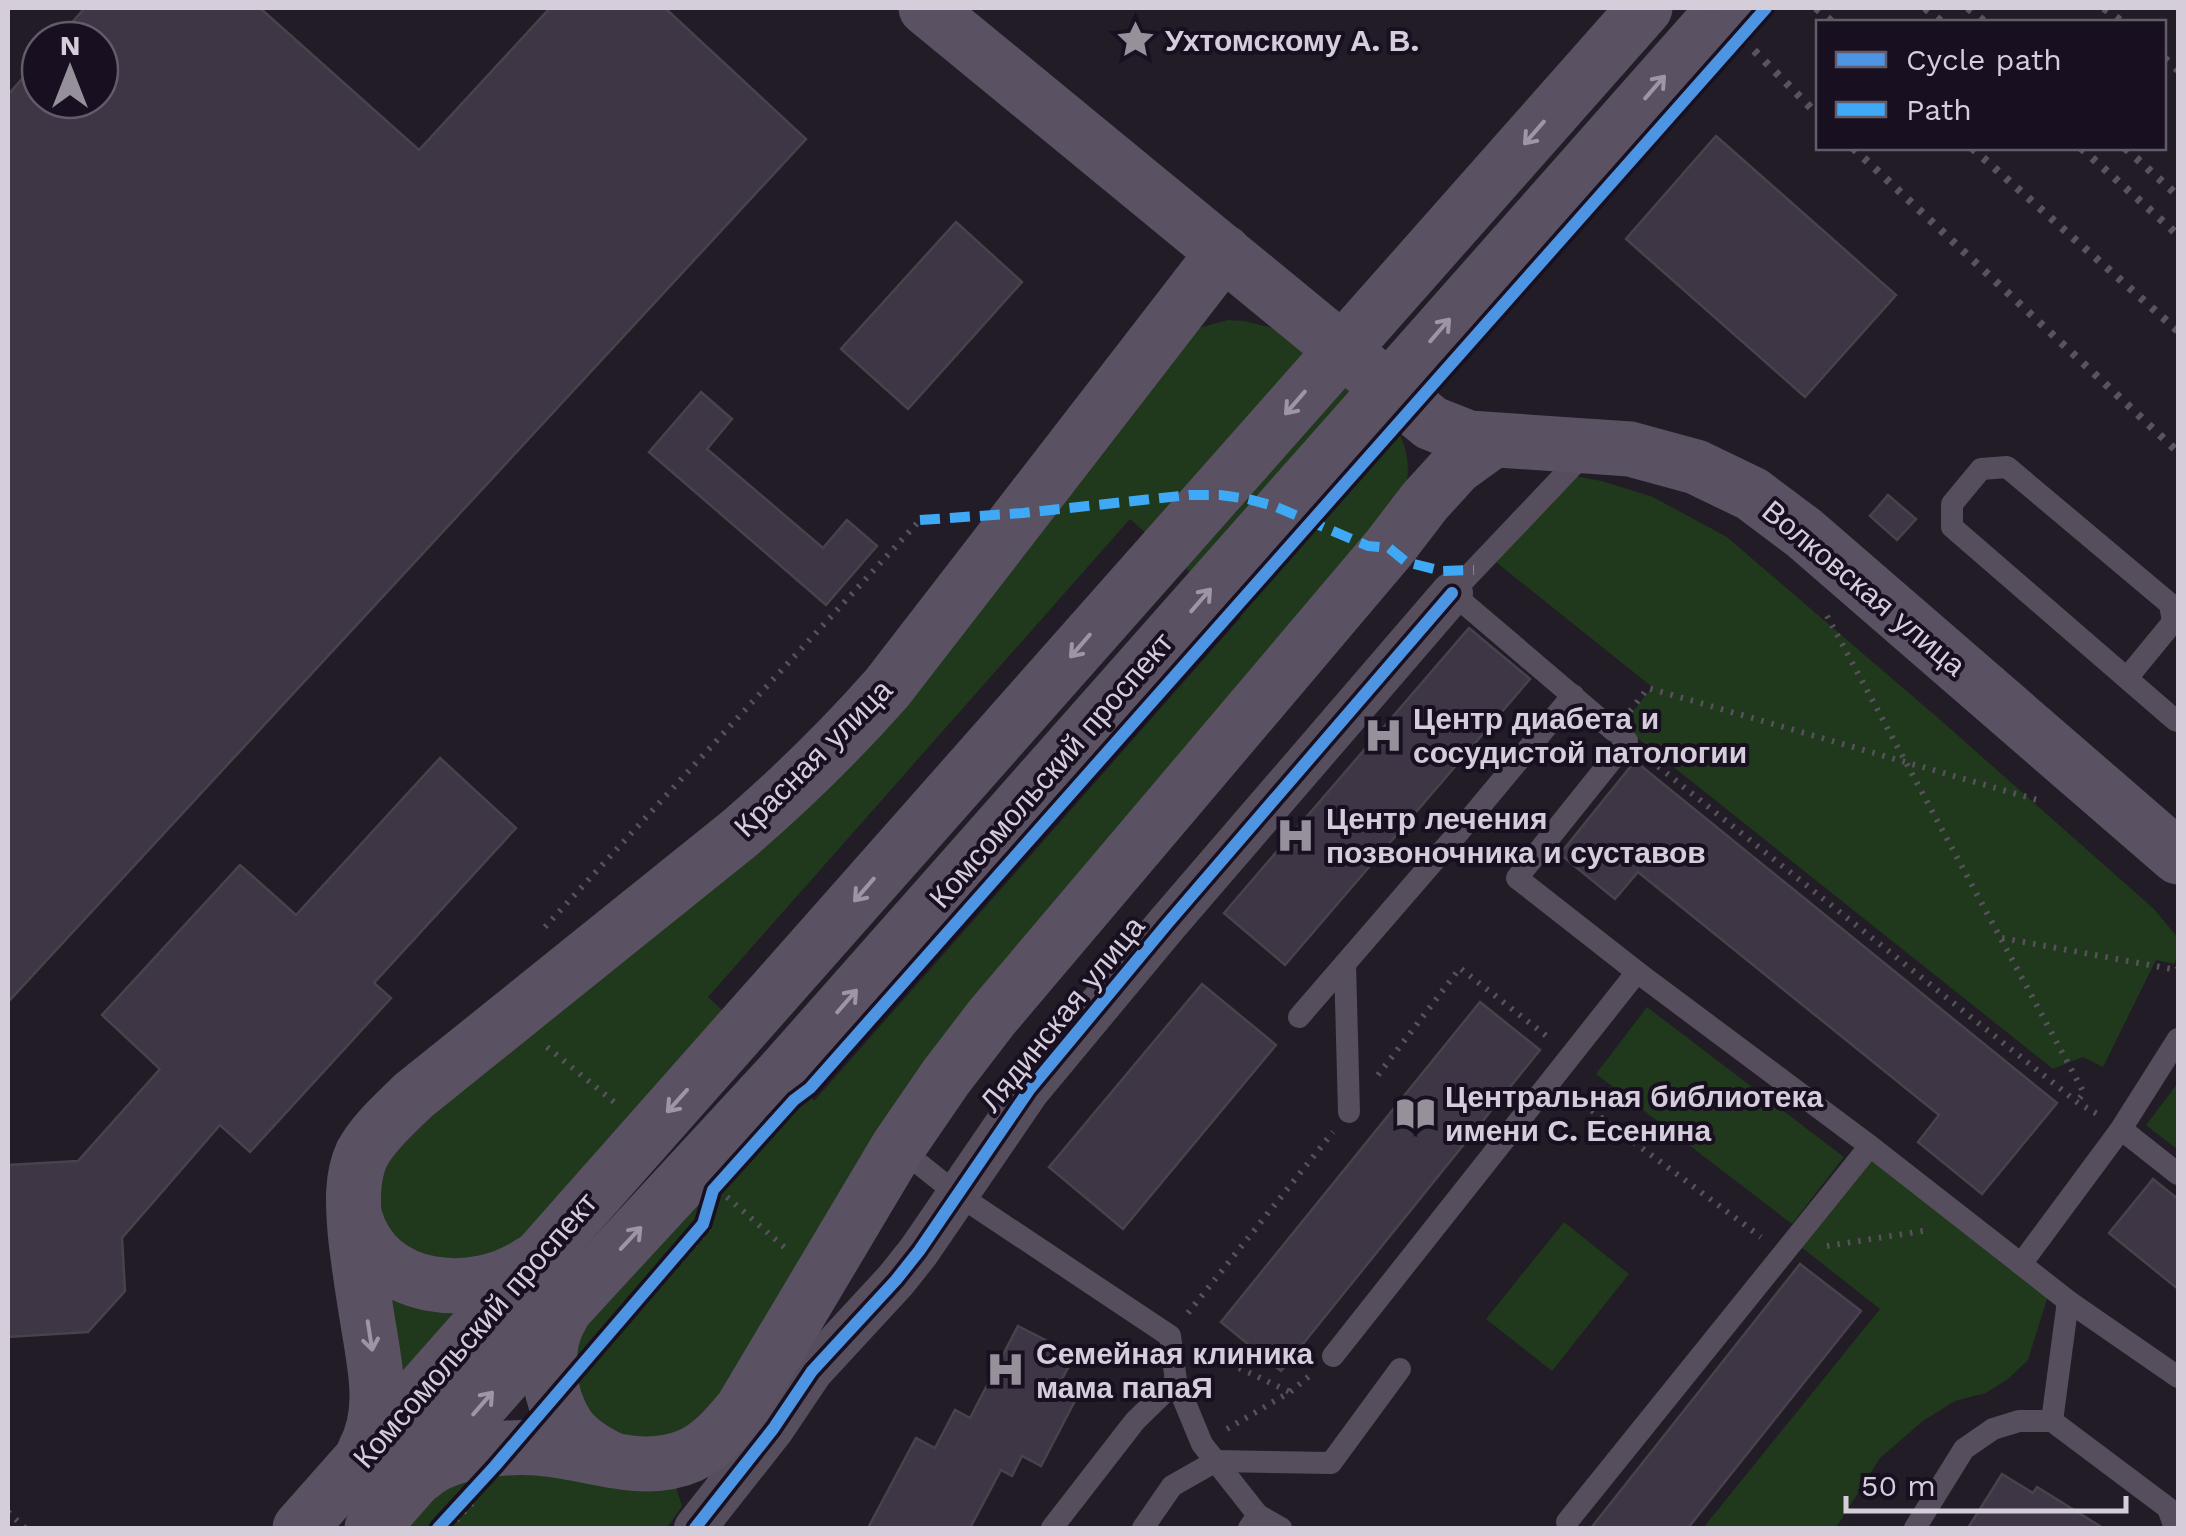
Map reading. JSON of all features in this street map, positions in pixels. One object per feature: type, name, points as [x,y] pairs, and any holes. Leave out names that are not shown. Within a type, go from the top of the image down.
[{"type":"main road","name":"Волковская улица","points":[[926,8],[1431,422],[1455,434],[1492,441],[1630,450],[1696,467],[1752,494],[2173,841]]},
{"type":"main road","name":"Комсомольский проспект","points":[[300,1528],[1644,8]]},
{"type":"main road","name":"Комсомольский проспект","points":[[372,1528],[425,1506],[564,1310],[782,1074],[1725,8]]},
{"type":"main road","name":"Красная улица","points":[[357,1463],[371,1438],[378,1398],[353,1204],[356,1172],[372,1138],[413,1096],[740,834],[840,740],[898,674],[1224,252]]},
{"type":"main road","name":"Лядинская улица","points":[[425,1506],[428,1469],[442,1461],[481,1451],[556,1450],[649,1465],[691,1454],[725,1430],[742,1409],[898,1147],[992,1017],[1425,501],[1456,467],[1492,441]]},
{"type":"main road","points":[[353,1204],[360,1232],[374,1253],[399,1274],[418,1282],[480,1284],[515,1273],[542,1253]]},
{"type":"main road","points":[[564,1310],[550,1342],[555,1396],[569,1428],[613,1460]]},
{"type":"street","name":"Лядинская улица","points":[[695,1528],[773,1429],[812,1371],[896,1280],[1042,1075],[1166,924],[1452,593]]},
{"type":"lane","points":[[1592,445],[1452,593],[1620,736],[1518,878],[2068,1301],[2178,1377]]},
{"type":"lane","points":[[2126,678],[2172,622],[2170,604],[2007,467],[1981,469],[1952,504],[1952,527],[2126,678],[2178,720]]},
{"type":"lane","points":[[1299,1017],[1573,694]]},
{"type":"lane","points":[[1345,964],[1348,1112]]},
{"type":"lane","points":[[1332,1356],[1637,972]]},
{"type":"lane","points":[[2021,1264],[2121,1129],[2178,1039]]},
{"type":"lane","points":[[2121,1129],[2178,1174]]},
{"type":"lane","points":[[1567,1522],[1870,1146]]},
{"type":"lane","points":[[898,1147],[957,1194],[1170,1336],[1176,1381],[1209,1452],[1253,1522],[1282,1528]]},
{"type":"lane","points":[[2052,1421],[2068,1301]]},
{"type":"lane","points":[[1142,1528],[1172,1486],[1209,1452],[1330,1463],[1400,1369]]},
{"type":"lane","points":[[1052,1528],[1135,1421],[1176,1381]]},
{"type":"lane","points":[[1915,1528],[1964,1450],[1993,1430],[2019,1421],[2052,1421],[2168,1508],[2175,1528]]},
{"type":"path","points":[[536,936],[920,520]]},
{"type":"path","points":[[1820,601],[2084,1093],[2077,1102]]},
{"type":"path","points":[[1648,688],[2046,803]]},
{"type":"path","points":[[1620,736],[2077,1102],[2121,1129]]},
{"type":"path","points":[[2000,938],[2178,968]]},
{"type":"path","points":[[1290,1392],[1170,1336],[1460,968],[1571,1056]]},
{"type":"path","points":[[511,1016],[623,1109]]},
{"type":"path","points":[[1551,1080],[1783,1254],[1969,1224]]},
{"type":"path","points":[[720,1190],[819,1279]]},
{"type":"path","points":[[555,1396],[703,1224],[708,1207]]},
{"type":"path","points":[[1209,1452],[1332,1356]]},
{"type":"path","points":[[425,1506],[509,1448]]},
{"type":"path","points":[[8,1512],[26,1528]]},
{"type":"green space","points":[[1228,320],[1273,328],[1398,431],[1407,458],[1406,487],[726,1397],[665,1443],[607,1435],[578,1402],[573,1339],[802,1080],[814,1101],[1241,617],[1130,519],[708,997],[723,1011],[511,1255],[422,1268],[375,1216],[388,1150],[752,848],[1199,328]]},
{"type":"green space","points":[[1569,475],[1653,497],[1727,537],[2154,909],[2178,938],[2178,954],[2174,964],[2156,960],[2103,1067],[2083,1057],[2053,1069],[1622,726],[1652,687],[1492,559]]},
{"type":"green space","points":[[1647,1007],[1844,1157],[1792,1224],[1596,1074]]},
{"type":"green space","points":[[2178,1083],[2178,1150],[2146,1125]]},
{"type":"green space","points":[[1872,1160],[2048,1296],[2028,1360],[1986,1393],[1955,1401],[1923,1421],[1880,1458],[1836,1528],[1703,1528],[1880,1309],[1801,1247]]},
{"type":"green space","points":[[1564,1222],[1629,1274],[1552,1371],[1486,1319]]},
{"type":"green space","points":[[384,1280],[467,1299],[400,1384]]},
{"type":"green space","points":[[467,1471],[674,1481],[682,1506],[667,1528],[397,1528]]},
{"type":"building","points":[[85,8],[260,8],[419,150],[550,8],[665,8],[806,139],[8,1002],[8,95],[20,81],[20,120],[120,120],[120,20],[74,20]]},
{"type":"building","points":[[1716,136],[1896,295],[1805,397],[1626,239]]},
{"type":"building","points":[[956,222],[1022,282],[908,409],[841,349]]},
{"type":"building","points":[[701,392],[732,419],[707,449],[823,548],[847,520],[877,546],[826,605],[649,452]]},
{"type":"building","points":[[1888,495],[1916,519],[1897,540],[1870,516]]},
{"type":"building","points":[[1469,628],[1530,679],[1285,965],[1224,913]]},
{"type":"building","points":[[440,758],[516,828],[374,983],[391,998],[250,1152],[220,1125],[122,1238],[125,1291],[88,1332],[8,1337],[8,1165],[78,1161],[160,1069],[102,1015],[240,865],[296,915]]},
{"type":"building","points":[[1635,761],[2057,1103],[1982,1194],[1918,1142],[1939,1115],[1638,872],[1615,899],[1560,854]]},
{"type":"building","points":[[1202,984],[1276,1045],[1123,1229],[1049,1167]]},
{"type":"building","points":[[1480,1002],[1540,1050],[1281,1371],[1221,1322]]},
{"type":"building","points":[[2153,1179],[2178,1199],[2178,1289],[2109,1233]]},
{"type":"building","points":[[1800,1264],[1861,1311],[1688,1528],[1591,1528]]},
{"type":"building","points":[[1018,1326],[1075,1355],[1061,1381],[1080,1391],[1041,1466],[1022,1456],[1012,1476],[1001,1470],[970,1528],[868,1528],[916,1438],[935,1448],[955,1410],[970,1418]]},
{"type":"building","points":[[2002,1474],[2033,1493],[2037,1487],[2103,1528],[1968,1528]]},
{"type":"railway","points":[[1712,8],[1816,113]]},
{"type":"railway","points":[[1816,8],[1830,20]]},
{"type":"railway","points":[[1925,8],[1940,20]]},
{"type":"railway","points":[[1968,8],[1983,20]]},
{"type":"railway","points":[[2104,8],[2119,20]]},
{"type":"railway","points":[[2166,60],[2178,70]]},
{"type":"railway","points":[[1855,150],[2178,452]]},
{"type":"railway","points":[[1974,150],[2178,331]]},
{"type":"railway","points":[[2083,150],[2178,235]]},
{"type":"railway","points":[[2127,150],[2178,196]]},
{"type":"marked path","points":[[920,520],[1220,495],[1274,506],[1368,546],[1389,548],[1406,562],[1442,571],[1474,570]]},
{"type":"cycle path","points":[[438,1528],[703,1224],[713,1190],[794,1100],[810,1088],[1766,8]]},
{"type":"cycle path","points":[[695,1528],[773,1429],[812,1371],[919,1251],[1029,1090],[1452,593]]},
{"type":"place","name":"Ухтомскому А. В.","points":[[1135,40]]},
{"type":"place","name":"Центр диабета и сосудистой патологии","points":[[1383,735]]},
{"type":"place","name":"Центр лечения позвоночника и суставов","points":[[1296,835]]},
{"type":"place","name":"Центральная библиотека имени С. Есенина","points":[[1415,1113]]},
{"type":"place","name":"Семейная клиника мама папаЯ","points":[[1006,1370]]}]
